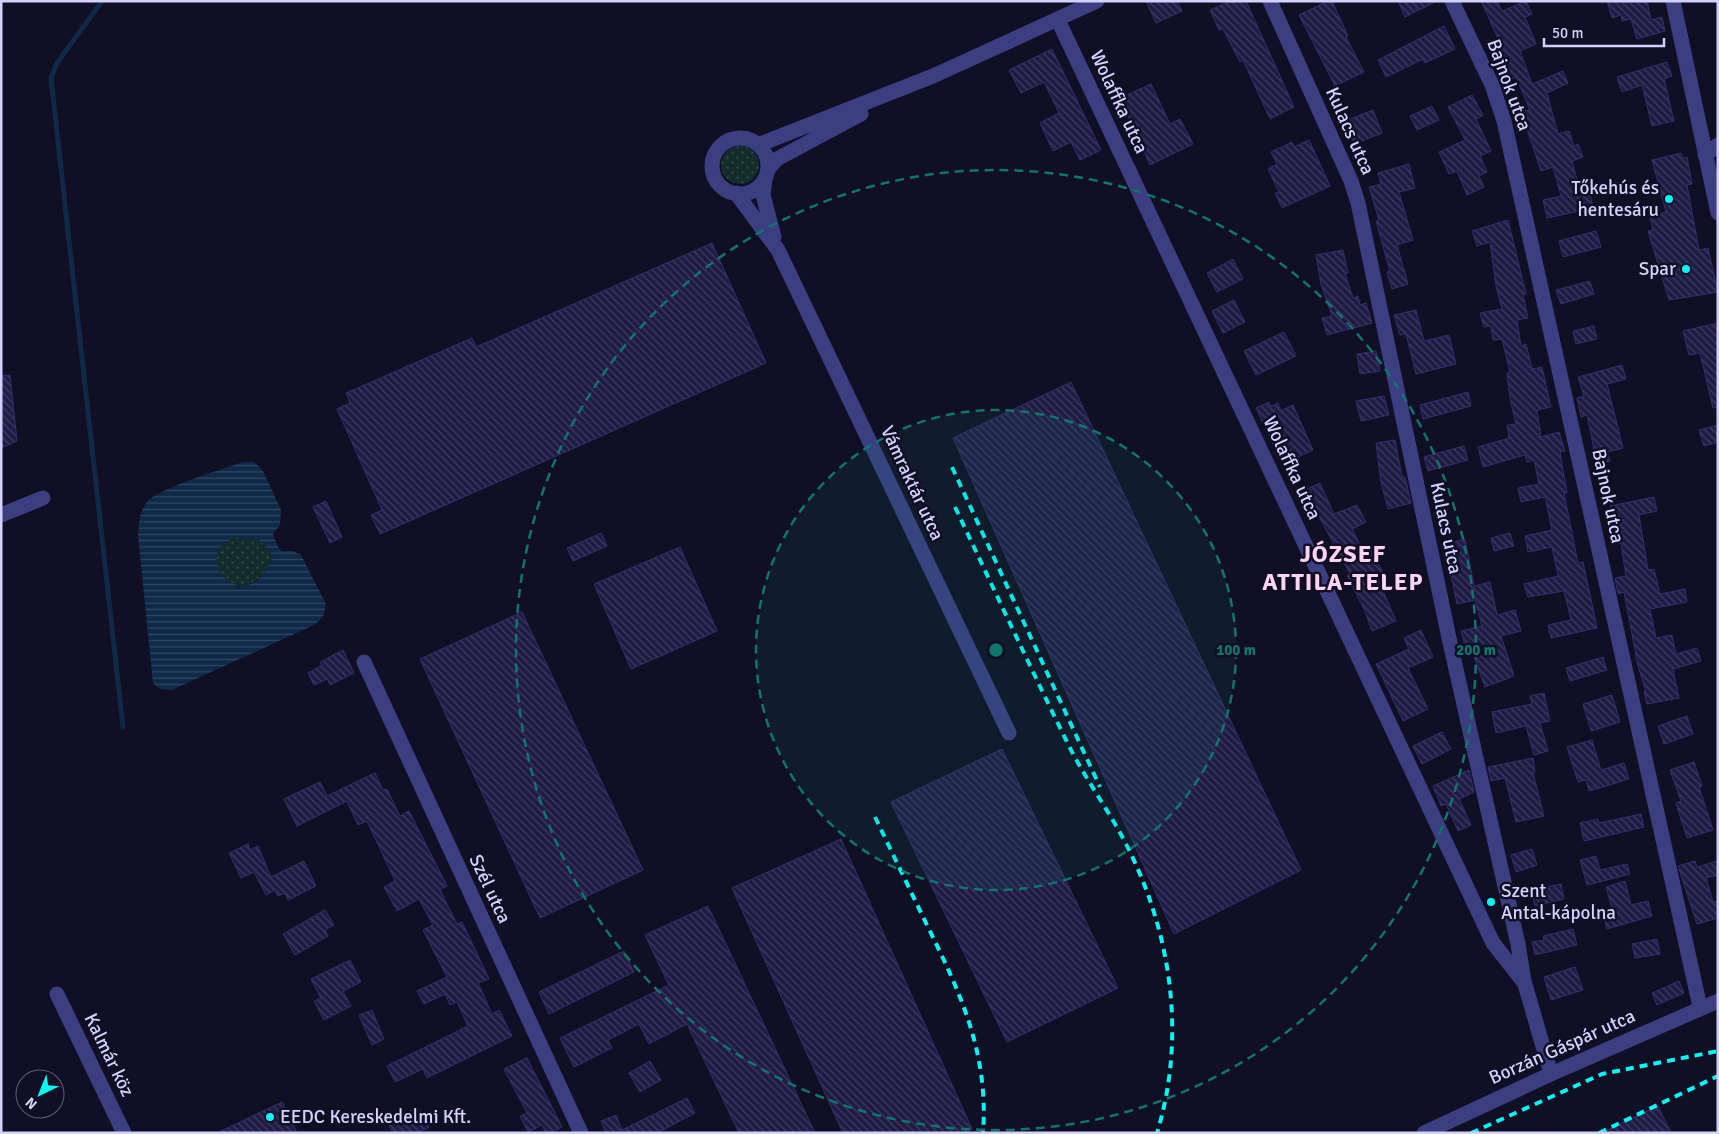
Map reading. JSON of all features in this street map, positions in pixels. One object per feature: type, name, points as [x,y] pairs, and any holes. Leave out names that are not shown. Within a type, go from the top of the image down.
[{"type":"street","points":[[758,145],[933,76],[1097,1]]},
{"type":"street","name":"Kulacs utca","points":[[1270,1],[1351,181],[1358,203],[1449,638],[1518,944],[1524,981],[1551,1074]]},
{"type":"street","name":"Bajnok utca","points":[[1452,1],[1492,85],[1504,122],[1700,1007]]},
{"type":"street","points":[[1673,1],[1718,213]]},
{"type":"street","name":"Wolaffka utca","points":[[1058,20],[1493,943],[1524,981]]},
{"type":"street","points":[[766,173],[767,160],[758,145],[742,138],[724,142],[713,156],[712,166],[718,183],[725,189],[736,193],[747,193],[758,187],[777,159],[933,76]]},
{"type":"street","points":[[1705,156],[1718,145]]},
{"type":"street","name":"Vámraktár utca","points":[[766,173],[763,195],[778,250],[1009,733]]},
{"type":"street","name":"Vámraktár utca","points":[[736,193],[778,250]]},
{"type":"street","points":[[1,515],[43,498]]},
{"type":"street","name":"Szél utca","points":[[364,662],[581,1133]]},
{"type":"street","name":"Kalmár köz","points":[[57,994],[124,1133]]},
{"type":"street","name":"Borzán Gáspár utca","points":[[1424,1133],[1700,1007],[1718,1001]]},
{"type":"green space","points":[[740,146],[747,147],[753,152],[758,158],[758,172],[753,178],[747,183],[740,184],[733,183],[727,178],[722,172],[721,165],[722,158],[727,152],[733,147]]},
{"type":"green space","points":[[234,538],[249,538],[262,542],[273,558],[261,576],[249,584],[238,585],[229,581],[221,574],[217,565],[217,555],[222,546]]},
{"type":"water","points":[[243,462],[254,462],[262,469],[281,510],[280,525],[273,534],[278,547],[282,551],[293,551],[301,555],[326,604],[324,615],[316,624],[172,690],[160,689],[153,683],[138,536],[142,511],[146,503],[163,492]],"holes":[[[234,538],[254,539],[262,542],[266,545],[273,558],[260,578],[249,584],[238,585],[229,581],[217,565],[217,555],[222,546]]]},
{"type":"building","points":[[1146,1],[1177,1],[1182,11],[1156,23]]},
{"type":"building","points":[[1231,1],[1246,1],[1294,107],[1270,119],[1243,60],[1240,62],[1223,29],[1219,30],[1210,10]]},
{"type":"building","points":[[1328,1],[1332,1],[1348,36],[1346,37],[1364,72],[1335,86],[1299,15]]},
{"type":"building","points":[[1398,1],[1437,1],[1405,17]]},
{"type":"building","points":[[1481,1],[1497,1],[1502,11],[1526,1],[1532,14],[1525,17],[1536,44],[1520,51],[1532,84],[1563,71],[1568,83],[1547,93],[1558,134],[1569,131],[1574,146],[1578,144],[1583,157],[1572,161],[1580,191],[1589,189],[1593,208],[1547,218],[1543,200],[1561,196],[1553,167],[1541,171],[1527,129],[1524,130],[1519,112],[1530,110],[1516,77],[1511,79],[1500,43]]},
{"type":"building","points":[[1607,1],[1647,1],[1651,20],[1662,17],[1665,31],[1637,39],[1631,19],[1622,21],[1621,15],[1612,18]]},
{"type":"building","points":[[1444,26],[1455,49],[1425,63],[1423,59],[1386,77],[1378,60]]},
{"type":"building","points":[[1052,49],[1101,150],[1080,160],[1071,142],[1053,151],[1040,123],[1059,113],[1044,82],[1021,93],[1009,70]]},
{"type":"building","points":[[1667,62],[1672,76],[1664,79],[1674,121],[1652,126],[1642,85],[1622,92],[1617,77]]},
{"type":"building","points":[[1151,84],[1170,124],[1180,119],[1193,144],[1150,165],[1120,98]]},
{"type":"building","points":[[1472,95],[1483,115],[1476,119],[1491,151],[1480,156],[1487,172],[1479,176],[1484,187],[1467,195],[1457,171],[1449,174],[1439,152],[1465,140],[1448,107]]},
{"type":"building","points":[[1432,106],[1439,120],[1417,130],[1410,116]]},
{"type":"building","points":[[1373,110],[1382,133],[1354,144],[1345,121]]},
{"type":"building","points":[[1309,140],[1330,186],[1282,208],[1275,193],[1279,192],[1268,169],[1277,164],[1271,152],[1292,142],[1294,147]]},
{"type":"building","name":"Spar","points":[[1681,153],[1683,158],[1687,157],[1692,184],[1687,185],[1699,250],[1708,248],[1718,292],[1669,300],[1648,231],[1653,230],[1650,217],[1666,212],[1652,160]]},
{"type":"building","points":[[1409,164],[1415,188],[1399,192],[1413,240],[1397,245],[1408,284],[1392,289],[1387,272],[1390,271],[1376,221],[1379,220],[1369,187],[1381,184],[1378,173]]},
{"type":"building","points":[[1508,220],[1526,294],[1523,295],[1528,318],[1517,320],[1521,346],[1526,344],[1532,369],[1542,367],[1551,407],[1537,410],[1541,437],[1559,432],[1565,451],[1560,452],[1567,493],[1564,493],[1578,563],[1583,562],[1597,628],[1551,638],[1548,625],[1571,620],[1564,591],[1528,597],[1524,584],[1558,576],[1552,547],[1528,552],[1525,536],[1552,530],[1545,497],[1521,502],[1518,488],[1539,484],[1534,460],[1527,462],[1525,455],[1483,467],[1478,447],[1509,438],[1507,425],[1516,424],[1507,373],[1510,372],[1502,339],[1493,340],[1491,326],[1484,327],[1480,313],[1502,309],[1496,286],[1490,242],[1477,246],[1472,231]]},
{"type":"building","points":[[1596,231],[1601,247],[1563,257],[1559,241]]},
{"type":"building","points":[[712,243],[766,363],[380,534],[371,515],[382,510],[337,409],[350,403],[346,393],[472,338],[476,347]]},
{"type":"building","points":[[1343,250],[1348,273],[1345,274],[1353,298],[1358,296],[1360,305],[1366,303],[1372,323],[1327,335],[1322,318],[1332,316],[1321,284],[1316,255]]},
{"type":"building","points":[[1233,259],[1243,279],[1217,292],[1207,273]]},
{"type":"building","points":[[1590,281],[1594,294],[1561,304],[1556,290]]},
{"type":"building","points":[[1234,300],[1245,322],[1223,333],[1212,311]]},
{"type":"building","points":[[1416,310],[1424,341],[1449,335],[1456,364],[1416,374],[1406,334],[1400,335],[1394,315]]},
{"type":"building","points":[[1718,323],[1718,407],[1713,408],[1700,353],[1689,355],[1683,331]]},
{"type":"building","points":[[1594,326],[1597,339],[1576,344],[1573,331]]},
{"type":"building","points":[[1284,332],[1296,356],[1256,375],[1244,351]]},
{"type":"building","points":[[1376,351],[1380,371],[1360,374],[1357,354]]},
{"type":"building","points":[[1622,365],[1626,379],[1607,384],[1623,448],[1608,452],[1610,461],[1597,464],[1587,415],[1581,417],[1577,398],[1584,396],[1578,377]]},
{"type":"building","points":[[10,375],[17,441],[1,448],[1,376]]},
{"type":"building","points":[[1071,382],[1301,870],[1174,934],[953,438]]},
{"type":"building","points":[[1468,392],[1471,406],[1423,419],[1420,405]]},
{"type":"building","points":[[1384,396],[1389,415],[1361,421],[1356,401]]},
{"type":"building","points":[[1269,402],[1271,406],[1278,403],[1281,411],[1293,405],[1313,450],[1282,464],[1256,408]]},
{"type":"building","points":[[1718,425],[1718,442],[1704,446],[1699,430]]},
{"type":"building","points":[[1395,440],[1402,477],[1405,477],[1411,503],[1388,509],[1381,482],[1376,443]]},
{"type":"building","points":[[1464,446],[1468,460],[1428,471],[1424,457]]},
{"type":"building","points":[[1320,483],[1334,514],[1357,505],[1366,522],[1352,529],[1363,551],[1369,547],[1386,578],[1379,582],[1396,621],[1372,631],[1364,609],[1347,576],[1350,574],[1315,509],[1305,514],[1296,494]]},
{"type":"building","points":[[1654,497],[1657,511],[1639,515],[1648,570],[1654,569],[1660,594],[1685,589],[1687,602],[1650,609],[1656,638],[1672,635],[1676,654],[1697,648],[1701,661],[1673,669],[1679,698],[1647,704],[1644,691],[1646,691],[1638,666],[1624,592],[1618,594],[1615,578],[1626,576],[1621,543],[1611,545],[1608,528],[1615,527],[1610,506]]},
{"type":"building","points":[[326,501],[342,537],[330,543],[313,507]]},
{"type":"building","points":[[601,533],[607,546],[573,561],[567,548]]},
{"type":"building","points":[[1510,533],[1514,546],[1494,551],[1491,538]]},
{"type":"building","points":[[1465,539],[1474,586],[1490,582],[1497,615],[1515,610],[1521,631],[1501,636],[1514,676],[1485,687],[1470,645],[1465,646],[1461,631],[1482,626],[1475,600],[1457,604],[1445,544]]},
{"type":"building","points":[[680,547],[717,631],[631,669],[594,584]]},
{"type":"building","points":[[522,612],[643,870],[540,918],[420,659]]},
{"type":"building","points":[[1421,630],[1433,657],[1408,668],[1428,709],[1403,721],[1376,664],[1409,649],[1404,638]]},
{"type":"building","points":[[343,650],[354,673],[330,685],[327,679],[314,685],[308,673],[322,665],[320,662]]},
{"type":"building","points":[[1603,657],[1607,670],[1570,681],[1566,668]]},
{"type":"building","points":[[1544,693],[1550,721],[1540,723],[1548,751],[1534,755],[1526,726],[1496,733],[1492,712],[1532,704],[1530,696]]},
{"type":"building","points":[[1612,695],[1620,722],[1591,731],[1583,704]]},
{"type":"building","points":[[1687,716],[1693,734],[1664,744],[1658,726]]},
{"type":"building","points":[[1442,732],[1451,749],[1422,764],[1413,746]]},
{"type":"building","points":[[1592,740],[1601,770],[1624,763],[1629,779],[1589,791],[1586,780],[1578,782],[1567,747]]},
{"type":"building","points":[[1002,749],[1118,988],[1007,1042],[891,802]]},
{"type":"building","points":[[1533,758],[1535,773],[1533,773],[1544,816],[1516,822],[1505,778],[1491,781],[1488,767]]},
{"type":"building","points":[[1694,762],[1702,786],[1699,787],[1713,830],[1687,838],[1676,803],[1681,801],[1670,770]]},
{"type":"building","points":[[1469,770],[1474,792],[1459,799],[1471,825],[1458,831],[1446,804],[1441,806],[1433,786]]},
{"type":"building","points":[[375,773],[383,790],[387,789],[400,816],[409,811],[447,886],[440,889],[443,896],[457,924],[462,922],[489,979],[478,983],[492,1014],[499,1010],[512,1036],[427,1078],[423,1069],[395,1082],[387,1066],[468,1026],[457,1002],[450,1005],[445,994],[424,1004],[417,991],[447,977],[423,930],[433,925],[419,899],[397,911],[384,887],[395,881],[367,821],[358,825],[347,801],[297,826],[284,799],[320,782],[327,796]]},
{"type":"building","points":[[1641,814],[1644,827],[1584,841],[1580,823],[1598,819],[1599,823]]},
{"type":"building","points":[[841,839],[972,1129],[964,1133],[843,1133],[732,888]]},
{"type":"building","points":[[248,844],[250,850],[258,846],[271,877],[304,861],[316,886],[288,900],[285,893],[278,896],[275,890],[266,895],[254,872],[241,878],[229,853]]},
{"type":"building","points":[[1532,849],[1537,865],[1516,872],[1511,855]]},
{"type":"building","points":[[1596,856],[1600,870],[1627,864],[1630,874],[1587,885],[1580,860]]},
{"type":"building","points":[[1695,861],[1697,867],[1718,861],[1718,875],[1706,878],[1713,902],[1718,901],[1718,918],[1697,924],[1678,866]]},
{"type":"building","points":[[1625,881],[1631,905],[1648,901],[1652,916],[1607,929],[1602,910],[1612,908],[1606,887]]},
{"type":"building","points":[[1561,884],[1564,899],[1535,906],[1531,890]]},
{"type":"building","points":[[708,906],[815,1133],[739,1133],[687,1024],[649,1044],[639,1024],[608,1040],[612,1048],[574,1067],[560,1038],[669,985],[645,935]]},
{"type":"building","points":[[325,910],[334,925],[325,930],[328,936],[295,955],[283,934]]},
{"type":"building","points":[[1573,929],[1577,945],[1535,955],[1532,942],[1544,940],[1543,936]]},
{"type":"building","points":[[1657,939],[1660,954],[1635,958],[1632,944]]},
{"type":"building","points":[[624,951],[634,972],[549,1014],[539,992]]},
{"type":"building","points":[[350,960],[361,982],[343,991],[351,1006],[324,1020],[314,1001],[321,998],[311,979]]},
{"type":"building","points":[[1575,967],[1583,990],[1551,1000],[1544,977]]},
{"type":"building","points":[[1679,981],[1684,993],[1657,1005],[1652,993]]},
{"type":"building","points":[[372,1010],[384,1039],[372,1045],[359,1015]]},
{"type":"building","points":[[527,1058],[562,1127],[549,1133],[546,1133],[542,1125],[528,1132],[520,1116],[527,1113],[504,1069]]},
{"type":"building","points":[[650,1061],[661,1080],[640,1092],[629,1073]]},
{"type":"building","points":[[687,1098],[695,1113],[657,1133],[606,1133],[601,1121],[616,1115],[622,1130]]},
{"type":"building","name":"EEDC Kereskedelmi Kft.","points":[[282,1102],[297,1133],[217,1133]]},
{"type":"building","points":[[1658,1106],[1671,1133],[1601,1133]]},
{"type":"building","points":[[417,1107],[429,1127],[418,1133],[393,1133],[388,1124]]},
{"type":"waterway","points":[[102,1],[57,63],[51,78],[123,727]]},
{"type":"railway","points":[[952,467],[1100,787]]},
{"type":"railway","points":[[955,507],[1069,746],[1124,840],[1140,874],[1153,910],[1163,946],[1172,1021],[1171,1059],[1166,1096],[1157,1133]]},
{"type":"railway","points":[[875,817],[950,974],[970,1024],[981,1076],[984,1104],[983,1133]]},
{"type":"railway","points":[[1471,1133],[1602,1074],[1718,1051]]},
{"type":"railway","points":[[1599,1133],[1718,1076]]},
{"type":"place","name":"Tőkehús és hentesáru","points":[[1669,199]]},
{"type":"place","name":"Spar","points":[[1686,269]]},
{"type":"place","name":"Szent Antal-kápolna","points":[[1491,902]]},
{"type":"place","name":"EEDC Kereskedelmi Kft.","points":[[270,1117]]},
{"type":"district","name":"JÓZSEF ATTILA-TELEP","points":[[1343,568]]}]
